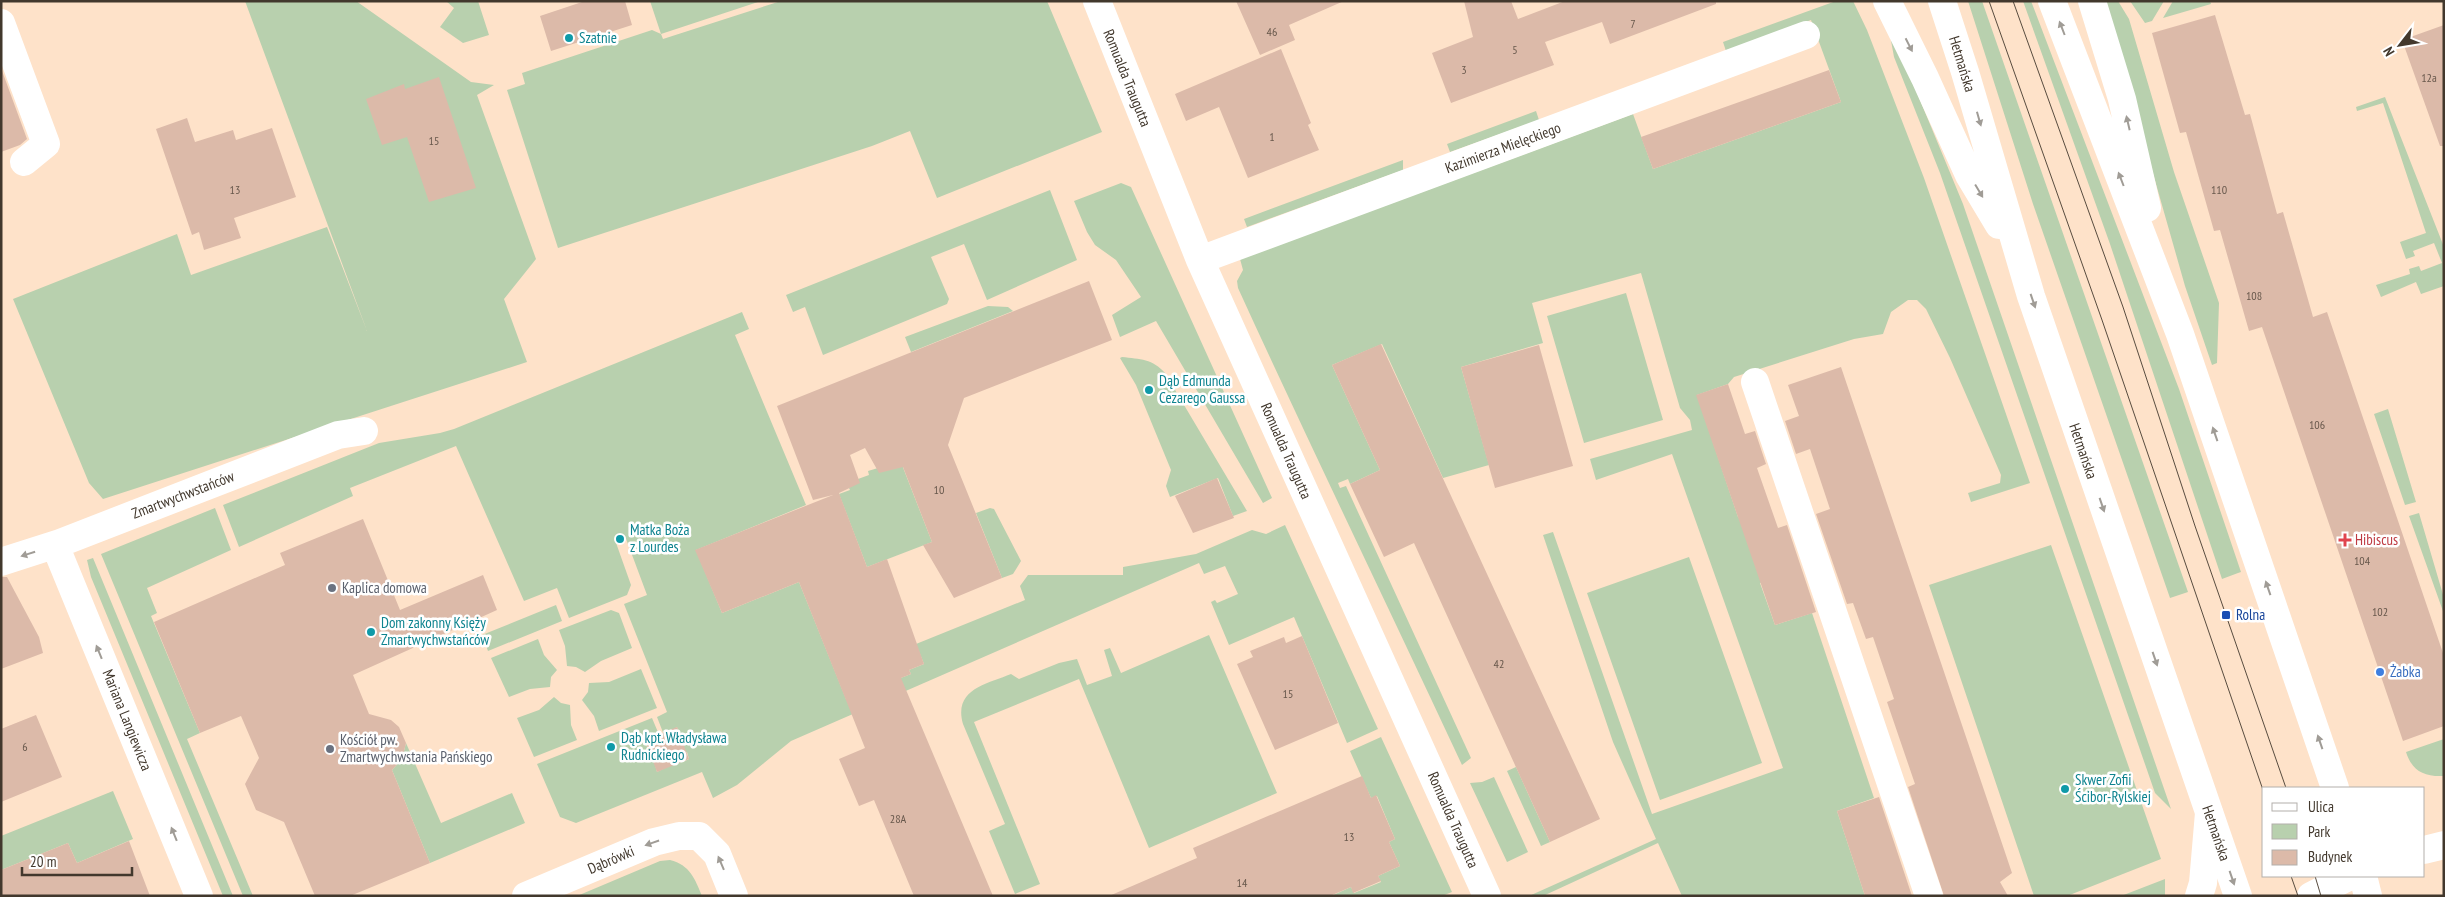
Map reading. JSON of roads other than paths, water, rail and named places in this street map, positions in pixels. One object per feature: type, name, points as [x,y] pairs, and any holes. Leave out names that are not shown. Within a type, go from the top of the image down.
[{"type":"street","name":"Romualda Traugutta","points":[[1097,1],[1200,260],[1487,896]]},
{"type":"street","points":[[1887,1],[1925,78],[1969,175],[2017,255]]},
{"type":"street","name":"Hetmańska","points":[[1942,1],[1965,72],[2017,255],[2238,896]]},
{"type":"street","points":[[2052,1],[2170,307],[2335,787]]},
{"type":"street","points":[[2092,1],[2122,99],[2170,307]]},
{"type":"street","points":[[1,23],[46,144],[24,162]]},
{"type":"street","name":"Kazimierza Mielęckiego","points":[[1200,260],[1806,35]]},
{"type":"street","points":[[1754,382],[1929,896]]},
{"type":"street","name":"Zmartwychwstańców","points":[[1,562],[55,545],[338,435],[364,431]]},
{"type":"street","name":"Mariana Langiewicza","points":[[55,545],[199,896]]},
{"type":"street","points":[[2199,896],[2203,883],[2210,813]]},
{"type":"street","name":"Dąbrówki","points":[[526,896],[654,842],[679,836],[700,836],[717,854],[734,896]]},
{"type":"street","points":[[2425,850],[2444,845]]},
{"type":"street","points":[[2312,896],[2348,877]]},
{"type":"street","points":[[2363,877],[2368,896]]},
{"type":"tram line","points":[[1989,1],[2102,320],[2262,787]]},
{"type":"tram line","points":[[2013,1],[2123,307],[2195,526],[2286,787]]},
{"type":"tram line","points":[[2291,877],[2298,896]]},
{"type":"tram line","points":[[2315,877],[2321,896]]},
{"type":"place","name":"Szatnie","points":[[569,38]]},
{"type":"place","name":"Dąb Edmunda Cezarego Gaussa","points":[[1149,390]]},
{"type":"place","name":"Matka Boża z Lourdes","points":[[620,539]]},
{"type":"place","name":"Hibiscus","points":[[2345,540]]},
{"type":"place","name":"Kaplica domowa","points":[[332,588]]},
{"type":"place","name":"Rolna","points":[[2226,615]]},
{"type":"place","name":"Dom zakonny Księży Zmartwychwstańców","points":[[371,632]]},
{"type":"place","name":"Żabka","points":[[2380,672]]},
{"type":"place","name":"Dąb kpt. Władysława Rudnickiego","points":[[611,747]]},
{"type":"place","name":"Kościół pw. Zmartwychwstania Pańskiego","points":[[330,749]]},
{"type":"place","name":"Skwer Zofii Ścibor-Rylskiej","points":[[2065,789]]}]
